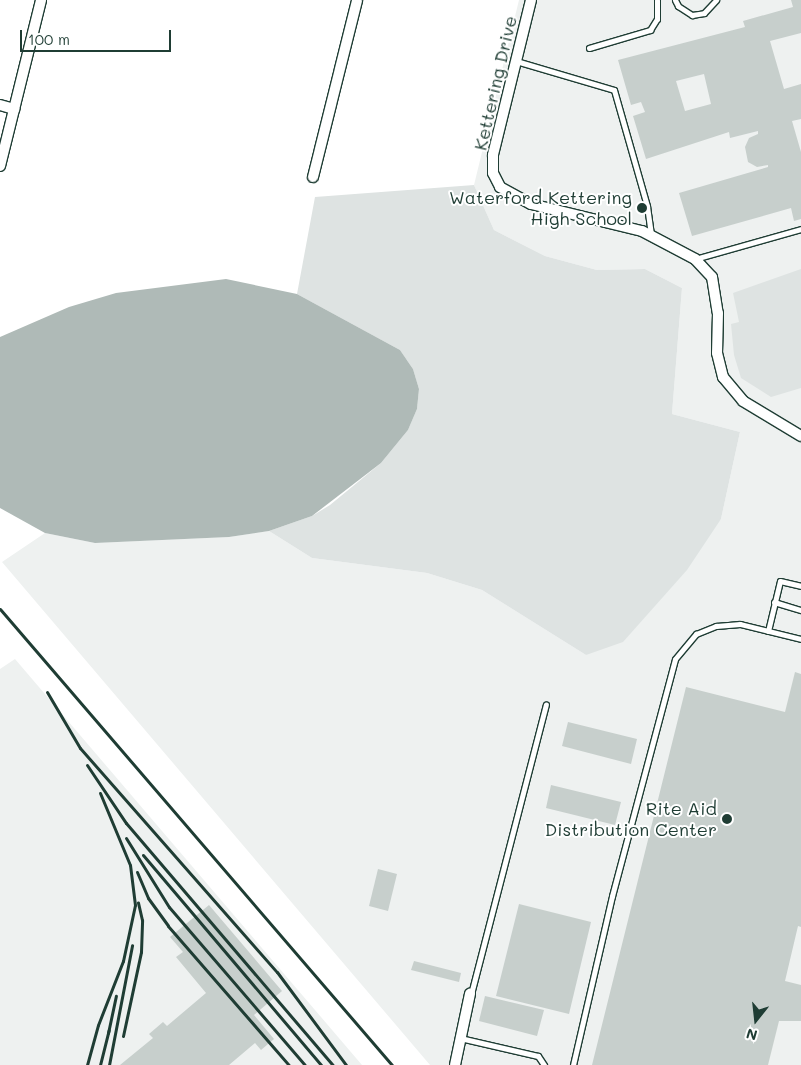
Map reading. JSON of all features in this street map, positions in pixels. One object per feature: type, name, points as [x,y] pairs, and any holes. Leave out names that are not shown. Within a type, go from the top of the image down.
[{"type":"street","points":[[0,166],[41,0]]},
{"type":"street","points":[[313,177],[357,0]]},
{"type":"street","name":"Kettering Drive","points":[[531,0],[493,155],[493,174],[500,187],[531,204],[651,235],[694,259],[712,277],[718,314],[717,353],[723,377],[743,401],[801,436]]},
{"type":"street","points":[[0,105],[14,109]]},
{"type":"street","points":[[455,1065],[470,994]]},
{"type":"lane","points":[[589,48],[650,30],[657,20],[658,0]]},
{"type":"lane","points":[[675,0],[678,6],[692,15],[704,13],[716,0]]},
{"type":"lane","points":[[516,61],[614,90],[647,206],[651,235]]},
{"type":"lane","points":[[694,259],[801,229]]},
{"type":"lane","points":[[768,631],[780,581],[801,586]]},
{"type":"lane","points":[[774,602],[801,610]]},
{"type":"lane","points":[[573,1065],[612,896],[675,659],[696,634],[716,626],[740,624],[801,639]]},
{"type":"lane","points":[[470,994],[546,705]]},
{"type":"lane","points":[[460,1038],[538,1056],[544,1065]]},
{"type":"shaded area","points":[[519,0],[801,0],[801,1065],[430,1065],[2,562],[45,533],[95,543],[229,537],[269,531],[312,558],[427,573],[482,590],[586,655],[721,519],[740,432],[672,414],[682,288],[645,269],[597,270],[545,256],[494,230],[474,185]]},
{"type":"shaded area","points":[[474,185],[494,230],[545,256],[597,270],[645,269],[682,288],[672,414],[740,432],[721,519],[687,570],[623,642],[586,655],[482,590],[427,573],[312,558],[269,531],[312,516],[330,505],[381,463],[408,430],[417,409],[419,389],[413,369],[400,350],[297,294],[315,197]]},
{"type":"shaded area","points":[[801,269],[801,388],[771,397],[741,378],[734,355],[731,324],[739,322],[733,293]]},
{"type":"shaded area","points":[[226,279],[297,294],[400,350],[413,369],[419,389],[417,409],[408,430],[381,463],[312,516],[269,531],[229,537],[95,543],[45,533],[0,508],[0,337],[69,307],[116,293]]},
{"type":"shaded area","points":[[15,659],[362,1065],[0,1065],[0,669]]},
{"type":"building","points":[[791,0],[801,0],[801,33],[770,41],[784,89],[801,84],[801,119],[792,121],[801,152],[801,219],[794,221],[791,208],[692,236],[679,193],[768,167],[768,165],[757,167],[748,162],[745,147],[749,138],[758,134],[758,131],[730,138],[729,132],[646,159],[633,116],[645,112],[641,102],[631,105],[618,60],[745,27],[743,21],[793,7]],"holes":[[[704,74],[711,104],[685,111],[676,81]]]},
{"type":"building","name":"Rite Aid Distribution Center","points":[[795,672],[801,674],[801,927],[798,926],[785,981],[801,985],[801,1021],[779,1021],[768,1065],[592,1065],[686,687],[785,712]]},
{"type":"building","points":[[568,722],[637,739],[631,764],[562,746]]},
{"type":"building","points":[[551,785],[621,802],[615,825],[546,808]]},
{"type":"building","points":[[378,869],[397,874],[388,911],[369,906]]},
{"type":"building","points":[[519,904],[591,922],[569,1014],[496,996]]},
{"type":"building","points":[[209,905],[282,991],[254,1015],[274,1039],[261,1050],[255,1043],[229,1065],[120,1065],[153,1038],[149,1034],[163,1022],[167,1026],[206,993],[176,957],[183,952],[170,937]]},
{"type":"building","points":[[414,961],[461,973],[459,982],[411,970]]},
{"type":"building","points":[[485,996],[544,1010],[537,1036],[479,1021]]},
{"type":"railway","points":[[0,609],[392,1065]]},
{"type":"railway","points":[[47,692],[80,748],[277,972],[346,1065]]},
{"type":"railway","points":[[87,765],[126,823],[333,1065]]},
{"type":"railway","points":[[87,1065],[98,1025],[123,961],[135,905],[130,865],[100,793]]},
{"type":"railway","points":[[126,838],[169,907],[305,1065]]},
{"type":"railway","points":[[143,855],[321,1065]]},
{"type":"railway","points":[[137,872],[148,898],[168,926],[289,1065]]},
{"type":"railway","points":[[123,1036],[141,952],[142,920],[138,902]]},
{"type":"railway","points":[[109,1065],[132,945]]},
{"type":"railway","points":[[108,1033],[116,996]]},
{"type":"railway","points":[[100,1065],[109,1030]]},
{"type":"place","name":"Waterford Kettering High School","points":[[642,208]]},
{"type":"place","name":"Rite Aid Distribution Center","points":[[727,819]]}]
